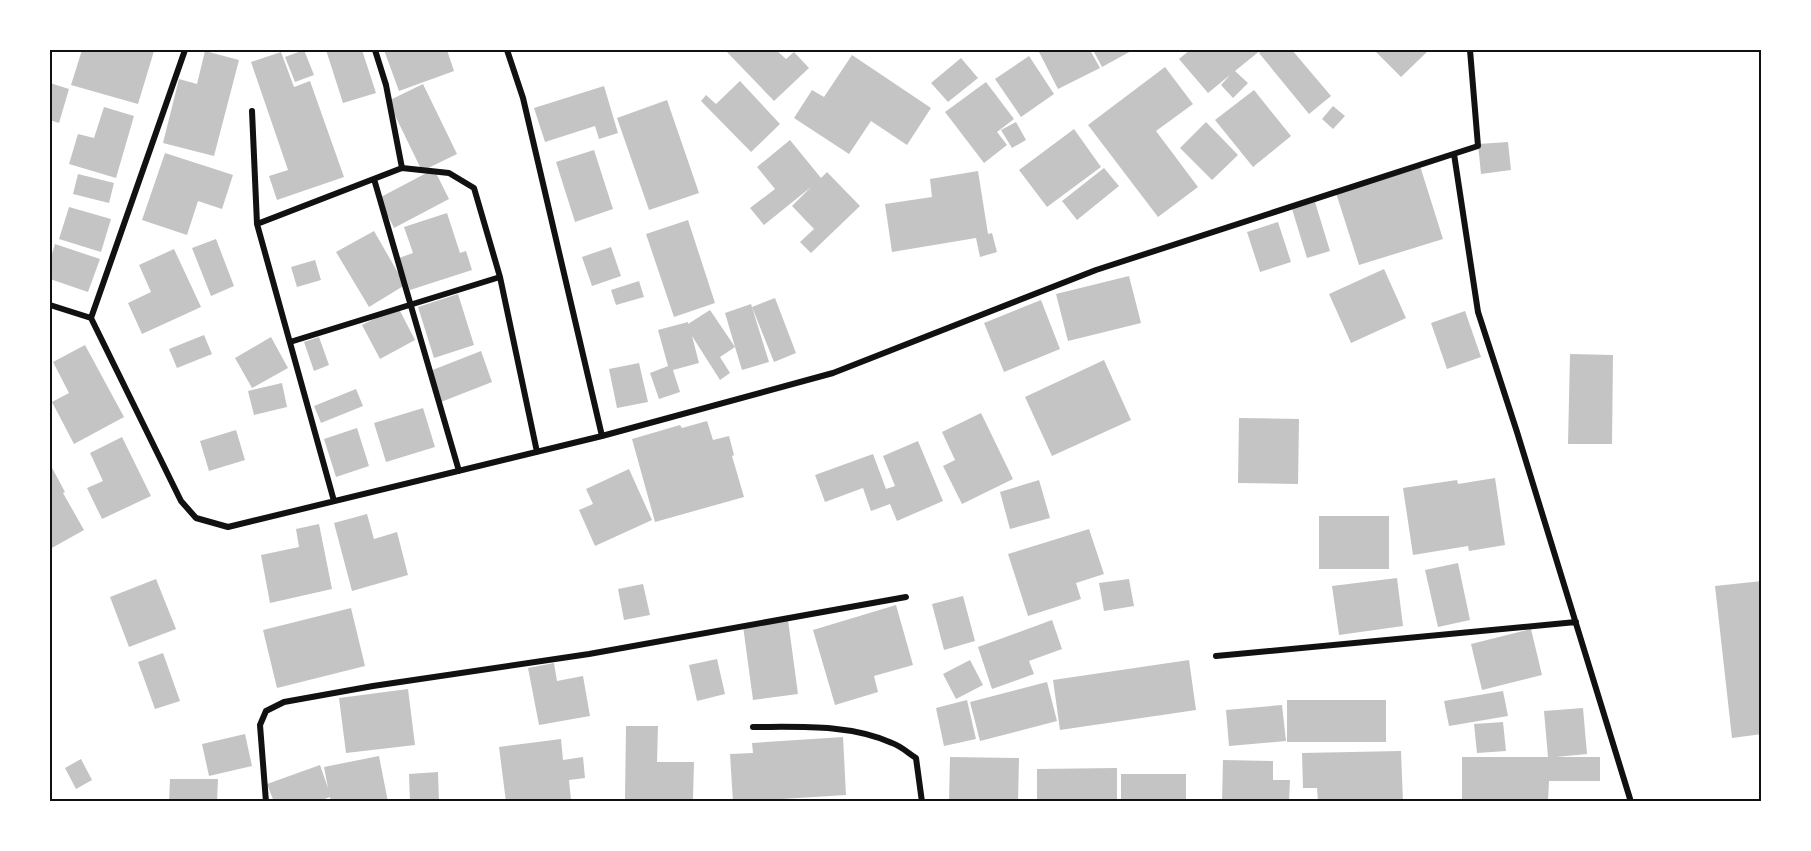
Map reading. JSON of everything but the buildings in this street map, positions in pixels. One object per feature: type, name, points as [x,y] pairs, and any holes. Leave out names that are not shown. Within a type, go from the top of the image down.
[{"type":"street","points":[[185,50],[91,318],[181,501],[196,518],[228,527],[602,436],[833,373],[1096,270],[1478,146],[1470,50]]},
{"type":"street","points":[[375,50],[386,85],[402,168]]},
{"type":"street","points":[[507,50],[523,98],[602,436]]},
{"type":"street","points":[[252,111],[257,224],[334,501]]},
{"type":"street","points":[[1455,154],[1479,312],[1631,801]]},
{"type":"street","points":[[257,224],[402,168],[449,173],[474,188],[500,277],[537,452]]},
{"type":"street","points":[[374,179],[459,471]]},
{"type":"street","points":[[290,342],[500,277]]},
{"type":"street","points":[[50,305],[91,318]]},
{"type":"street","points":[[266,801],[260,725],[266,711],[284,702],[373,686],[589,654],[906,597]]},
{"type":"street","points":[[1216,656],[1576,622]]},
{"type":"street","points":[[753,727],[826,728],[868,734],[895,744],[916,758],[922,801]]}]
